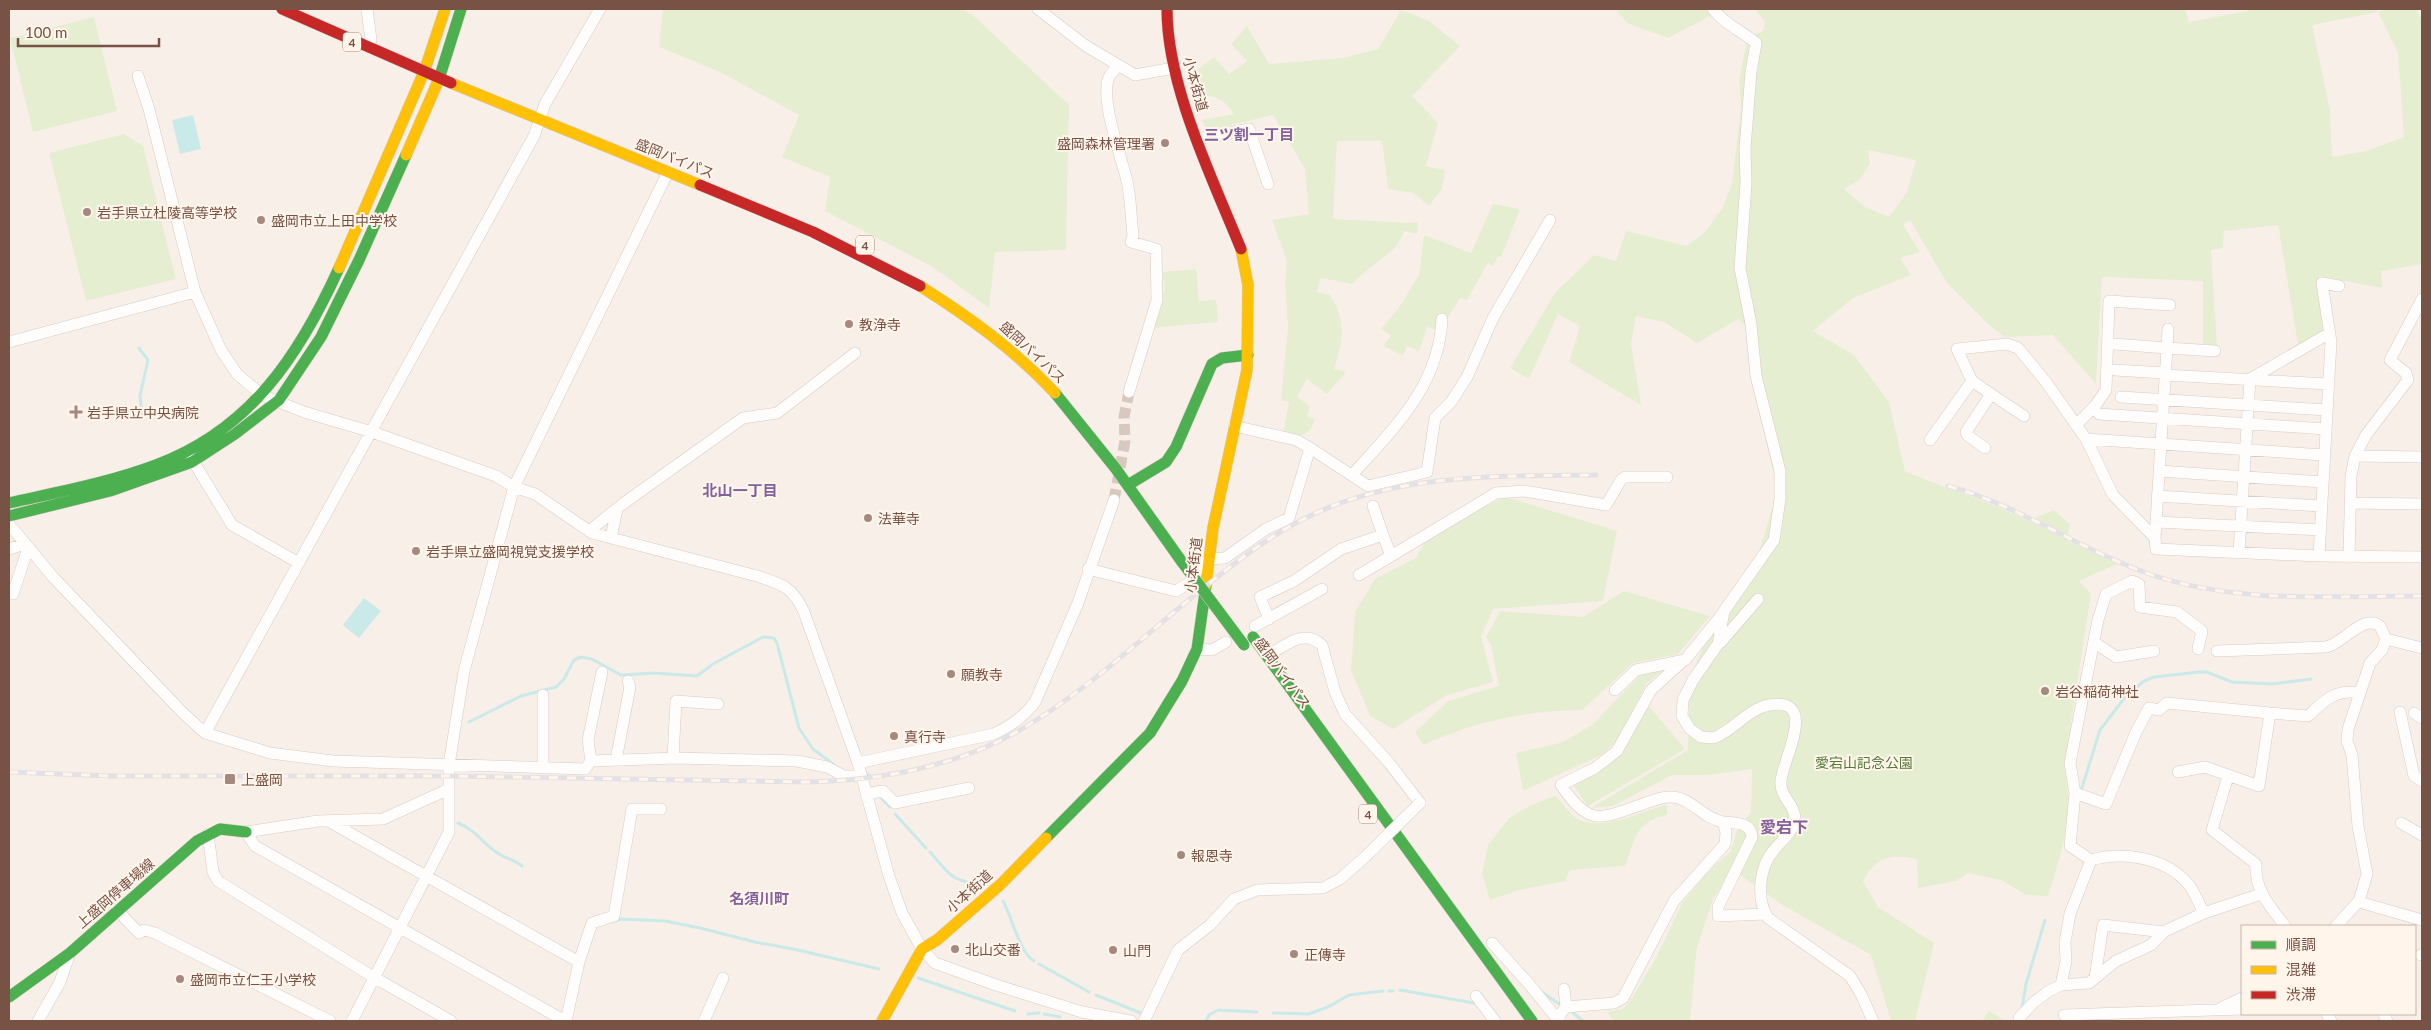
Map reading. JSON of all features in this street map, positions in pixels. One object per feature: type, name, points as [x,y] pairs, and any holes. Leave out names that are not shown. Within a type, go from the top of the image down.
[{"type":"main road","name":"盛岡バイパス","points":[[282,9],[356,44],[439,79],[541,114],[805,218],[860,242],[893,260],[989,321],[1033,357],[1083,409]]},
{"type":"main road","name":"4","points":[[303,9],[338,27],[456,71]]},
{"type":"main road","points":[[9,503],[123,476],[203,443],[227,426],[262,395],[309,333],[328,295],[424,72],[420,56],[445,9]]},
{"type":"main road","points":[[9,516],[110,491],[192,462],[279,400],[321,337],[359,260],[439,79],[461,9]]},
{"type":"main road","name":"小本街道","points":[[882,1021],[922,949],[937,940],[1001,884],[1150,733],[1182,681],[1196,649],[1213,528],[1247,370],[1248,285],[1242,252],[1197,139],[1174,68],[1167,30],[1167,9]]},
{"type":"main road","name":"盛岡バイパス","points":[[489,86],[541,114],[668,172],[835,241],[912,281],[960,311],[1004,345],[1049,386],[1079,420],[1187,559],[1231,608]]},
{"type":"main road","points":[[1128,485],[1141,482],[1166,462],[1176,447],[1212,364],[1222,358],[1248,355]]},
{"type":"main road","points":[[1130,467],[1141,482]]},
{"type":"main road","name":"盛岡バイパス","points":[[1177,535],[1187,559],[1244,645],[1519,1021]]},
{"type":"main road","name":"盛岡バイパス","points":[[1242,622],[1254,632],[1267,656],[1532,1021]]},
{"type":"main road","name":"上盛岡停車場線","points":[[9,997],[70,953],[197,841],[220,829],[246,832]]},
{"type":"street","points":[[366,9],[371,40]]},
{"type":"street","points":[[205,733],[534,136],[541,114],[600,9]]},
{"type":"street","points":[[1038,9],[1086,46],[1135,75],[1174,68]]},
{"type":"street","points":[[1713,9],[1729,25],[1743,32],[1756,43],[1751,72],[1745,148],[1746,183],[1740,268],[1751,324],[1756,376],[1780,471],[1780,499],[1774,540],[1724,610],[1682,662],[1651,690],[1617,751],[1596,768],[1561,785],[1581,811],[1594,817],[1672,796],[1687,801],[1711,820],[1739,823],[1748,826],[1752,831],[1752,837],[1718,907],[1718,916],[1765,914]]},
{"type":"street","points":[[1118,66],[1110,76],[1109,99],[1114,143],[1128,188],[1133,235],[1131,242],[1156,249],[1158,274],[1157,300],[1129,392]]},
{"type":"street","points":[[138,76],[149,109],[195,292],[220,350],[237,374],[262,395],[279,400],[304,412],[372,432],[496,476],[514,487],[535,494],[589,531],[757,576],[783,585],[798,596],[858,763],[902,913],[922,949],[935,963],[996,985],[1082,1012],[1131,1021]]},
{"type":"street","points":[[1197,139],[1249,129],[1268,184]]},
{"type":"street","points":[[352,1021],[449,832],[449,765],[464,671],[514,487],[668,172]]},
{"type":"street","points":[[1234,426],[1296,440],[1368,486],[1426,472],[1435,418],[1451,402],[1467,378],[1493,318],[1550,220]]},
{"type":"street","points":[[2319,556],[2331,342],[2328,334],[2322,283],[2339,286]]},
{"type":"street","points":[[9,342],[195,292]]},
{"type":"street","points":[[2349,557],[2351,476],[2355,456],[2366,434],[2408,380],[2406,373],[2390,360],[2422,299]]},
{"type":"street","points":[[2076,425],[2106,390],[2110,301],[2170,305]]},
{"type":"street","points":[[1352,475],[1401,421],[1418,397],[1439,351],[1442,319]]},
{"type":"street","points":[[2168,330],[2168,348],[2162,400],[2156,549],[2349,557],[2422,557]]},
{"type":"street","points":[[2250,379],[2328,334]]},
{"type":"street","points":[[2024,416],[1972,381],[1956,349],[2007,344],[2018,348],[2046,382],[2086,439],[2113,495],[2155,538]]},
{"type":"street","points":[[2114,344],[2215,351]]},
{"type":"street","points":[[589,531],[744,418],[777,413],[855,353]]},
{"type":"street","points":[[2115,370],[2328,384]]},
{"type":"street","points":[[2239,553],[2250,379]]},
{"type":"street","points":[[1930,440],[1972,381]]},
{"type":"street","points":[[1985,448],[1967,435],[1966,432],[1992,394]]},
{"type":"street","points":[[2121,397],[2327,410]]},
{"type":"street","points":[[2099,414],[2162,420],[2326,429]]},
{"type":"street","points":[[2086,439],[2161,446],[2324,455]]},
{"type":"street","points":[[1088,570],[1176,591],[1190,582],[1201,565],[1210,559],[1225,558],[1266,530],[1289,518],[1310,448]]},
{"type":"street","points":[[188,449],[192,462],[232,525],[298,562]]},
{"type":"street","points":[[2355,456],[2422,457]]},
{"type":"street","points":[[2159,471],[2322,482]]},
{"type":"street","points":[[1359,575],[1496,493],[1524,490],[1606,505],[1621,480],[1625,477],[1667,477]]},
{"type":"street","points":[[2157,496],[2321,506]]},
{"type":"street","points":[[858,763],[994,734],[1021,719],[1036,702],[1078,603],[1114,500]]},
{"type":"street","points":[[2350,503],[2422,504]]},
{"type":"street","points":[[1373,506],[1391,556]]},
{"type":"street","points":[[611,538],[617,509]]},
{"type":"street","points":[[2157,522],[2320,530]]},
{"type":"street","points":[[9,524],[26,546],[182,713],[205,733],[270,753],[333,761],[585,769],[591,762],[673,758],[813,763],[844,776],[861,776]]},
{"type":"street","points":[[1268,619],[1260,597],[1294,581],[1341,549],[1346,549],[1359,541],[1383,534]]},
{"type":"street","points":[[9,549],[26,546]]},
{"type":"street","points":[[9,594],[13,594],[26,546]]},
{"type":"street","points":[[2198,650],[2202,631],[2177,612],[2140,607],[2139,584],[2132,581],[2106,594],[2094,642],[2070,763],[2075,793],[2070,846],[2090,860],[2123,855],[2157,864],[2184,880],[2194,893],[2204,913]]},
{"type":"street","points":[[1254,632],[1268,619],[1322,589]]},
{"type":"street","points":[[1758,600],[1718,644],[1693,680],[1683,700],[1682,716],[1690,729],[1701,737],[1714,738],[1760,707],[1770,705],[1787,707],[1796,720],[1796,734],[1785,761],[1780,784],[1784,798],[1795,812],[1794,822],[1788,835],[1773,851],[1765,864],[1761,893],[1765,914],[1782,929],[1850,976],[1862,994],[1873,1021]]},
{"type":"street","points":[[1718,644],[1724,610]]},
{"type":"street","points":[[2217,651],[2326,647],[2338,642],[2362,625],[2369,623],[2380,626],[2386,639],[2382,650],[2370,663],[2348,729],[2347,741],[2352,756],[2358,826],[2367,863],[2365,887],[2358,902],[2339,925]]},
{"type":"street","points":[[1144,1021],[1157,999],[1178,950],[1210,925],[1234,899],[1257,890],[1322,888],[1340,879],[1420,803],[1390,764],[1345,714],[1335,692],[1322,645],[1311,637],[1299,638],[1267,656]]},
{"type":"street","points":[[2386,639],[2422,648]]},
{"type":"street","points":[[1196,649],[1212,650],[1226,642]]},
{"type":"street","points":[[2094,642],[2116,657],[2154,650]]},
{"type":"street","points":[[1615,690],[1636,670],[1657,664],[1682,662]]},
{"type":"street","points":[[591,762],[588,740],[602,672]]},
{"type":"street","points":[[616,760],[630,687],[628,681]]},
{"type":"street","points":[[2075,793],[2106,804],[2137,730],[2149,708],[2159,710],[2167,702],[2308,716],[2332,695],[2349,690],[2360,693]]},
{"type":"street","points":[[543,767],[544,695]]},
{"type":"street","points":[[673,758],[676,701],[718,704]]},
{"type":"street","points":[[2400,712],[2414,776],[2422,781]]},
{"type":"street","points":[[2178,772],[2205,767],[2259,786],[2270,713]]},
{"type":"street","points":[[2228,776],[2212,830],[2256,864],[2255,871],[2261,894],[2285,925]]},
{"type":"street","points":[[866,794],[883,791],[894,803],[969,788]]},
{"type":"street","points":[[449,789],[383,819],[318,821],[246,832],[255,846],[566,1021],[579,962],[592,923],[614,916],[632,809],[661,809]]},
{"type":"street","points":[[329,822],[579,962]]},
{"type":"street","points":[[1566,1007],[1614,1003],[1623,998],[1674,901],[1725,844],[1726,832],[1723,822]]},
{"type":"street","points":[[2401,823],[2422,835]]},
{"type":"street","points":[[208,834],[213,872],[218,881],[375,978],[451,1021]]},
{"type":"street","points":[[2061,985],[2066,961],[2064,942],[2070,914],[2090,860]]},
{"type":"street","points":[[2019,1021],[2018,1018],[2034,1002],[2061,985],[2089,983],[2116,961],[2152,946],[2164,932],[2204,913],[2261,894]]},
{"type":"street","points":[[2358,902],[2422,920]]},
{"type":"street","points":[[117,910],[140,933],[144,930],[156,933],[330,1021]]},
{"type":"street","points":[[2095,978],[2103,924],[2164,932]]},
{"type":"street","points":[[1492,943],[1559,1021]]},
{"type":"street","points":[[38,1021],[60,982],[70,953]]},
{"type":"street","points":[[1489,961],[1499,956],[1504,958]]},
{"type":"street","points":[[704,1021],[723,978]]},
{"type":"street","points":[[1559,1021],[1559,1016],[1566,1007],[1564,989]]},
{"type":"street","points":[[1476,996],[1496,1021]]},
{"type":"street","points":[[2220,1009],[2241,998]]},
{"type":"street","points":[[2064,1015],[2241,1009]]},
{"type":"green space","points":[[663,9],[963,9],[975,17],[1069,105],[1066,250],[995,252],[989,308],[931,266],[825,211],[830,177],[782,157],[799,115],[720,72],[659,47]]},
{"type":"green space","points":[[1615,9],[1730,9],[1708,17],[1668,38],[1627,23]]},
{"type":"green space","name":"愛宕山記念公園","points":[[1755,9],[2185,9],[2189,22],[2257,9],[2377,9],[2378,12],[2388,9],[2416,9],[2422,20],[2422,264],[2381,271],[2382,288],[2319,276],[2324,324],[2321,335],[2298,345],[2278,225],[2224,231],[2223,248],[2211,250],[2217,348],[2203,343],[2203,281],[2102,277],[2096,384],[2053,335],[2005,337],[1988,324],[1947,283],[1910,220],[1903,225],[1920,252],[1900,258],[1911,275],[1853,298],[1813,331],[1854,355],[1889,402],[1905,471],[1998,507],[2028,521],[2054,510],[2070,524],[2067,541],[2119,563],[2079,581],[2091,594],[2064,767],[2068,800],[2065,832],[2048,896],[2026,895],[2001,880],[1968,873],[1956,881],[1918,888],[1917,859],[1908,857],[1892,857],[1879,862],[1863,881],[1878,907],[1934,943],[1915,1021],[1891,1021],[1871,955],[1784,906],[1732,869],[1713,899],[1697,947],[1690,1021],[1614,1021],[1607,1012],[1623,1009],[1630,1001],[1656,958],[1682,903],[1706,874],[1731,851],[1737,830],[1751,812],[1752,769],[1708,775],[1672,775],[1613,806],[1591,808],[1688,750],[1690,677],[1717,616],[1757,558],[1775,499],[1776,483],[1753,387],[1747,327],[1738,319],[1697,343],[1664,322],[1636,316],[1631,344],[1641,405],[1569,362],[1580,326],[1558,314],[1529,379],[1510,368],[1555,293],[1594,255],[1616,261],[1626,231],[1686,246],[1703,234],[1722,209],[1732,184],[1741,109],[1739,81],[1747,39],[1764,30],[1764,21]],"holes":[[[2378,12],[2398,53],[2404,137],[2366,151],[2332,157],[2330,110],[2312,25]],[[1868,150],[1916,160],[1907,192],[1889,217],[1865,207],[1844,189],[1860,179],[1870,164]]]},
{"type":"green space","points":[[1401,10],[1429,21],[1460,46],[1412,96],[1438,123],[1426,166],[1445,170],[1442,189],[1429,206],[1413,193],[1388,189],[1382,141],[1337,141],[1333,219],[1418,222],[1417,234],[1404,231],[1395,247],[1353,284],[1321,278],[1317,292],[1330,295],[1341,323],[1340,349],[1334,369],[1346,372],[1327,394],[1307,379],[1297,396],[1310,407],[1307,416],[1315,420],[1313,426],[1303,434],[1283,434],[1289,402],[1281,400],[1288,327],[1285,282],[1287,262],[1272,220],[1309,214],[1305,169],[1273,115],[1206,131],[1202,120],[1234,114],[1221,100],[1211,96],[1192,93],[1187,77],[1214,57],[1229,74],[1247,61],[1231,44],[1247,26],[1269,64],[1343,58],[1378,49]]},
{"type":"green space","points":[[94,17],[117,111],[33,132],[10,38]]},
{"type":"green space","points":[[124,134],[143,146],[176,279],[86,301],[49,153]]},
{"type":"green space","points":[[1493,204],[1520,209],[1501,257],[1498,256],[1493,266],[1488,263],[1467,300],[1460,298],[1447,319],[1438,315],[1437,330],[1427,327],[1419,351],[1407,346],[1403,356],[1383,346],[1391,335],[1381,329],[1398,309],[1419,275],[1424,235],[1471,253]]},
{"type":"green space","points":[[1196,269],[1199,301],[1216,300],[1218,322],[1151,328],[1165,290],[1163,272]]},
{"type":"green space","points":[[1506,497],[1617,531],[1603,601],[1493,609],[1481,637],[1493,682],[1447,695],[1393,729],[1370,716],[1351,670],[1355,612],[1375,579],[1416,558],[1427,538],[1475,511]]},
{"type":"green space","points":[[1624,591],[1710,616],[1678,654],[1633,663],[1582,710],[1520,715],[1501,719],[1462,730],[1423,745],[1415,732],[1448,701],[1499,686],[1491,645],[1486,637],[1500,611],[1583,617]]},
{"type":"green space","points":[[1663,670],[1646,684],[1617,741],[1601,755],[1523,791],[1516,753],[1560,743],[1577,734],[1593,724],[1640,675]]},
{"type":"green space","points":[[1648,705],[1685,749],[1588,806],[1572,784],[1602,769]]},
{"type":"green space","points":[[1555,796],[1576,818],[1591,823],[1613,822],[1667,805],[1667,815],[1656,818],[1642,827],[1634,840],[1625,866],[1570,870],[1565,881],[1519,890],[1490,900],[1482,874],[1488,845],[1509,818],[1531,805]]},
{"type":"green space","points":[[1989,1011],[2006,1021],[1982,1021]]},
{"type":"water","points":[[193,115],[201,149],[180,154],[172,120]]},
{"type":"water","points":[[364,598],[381,611],[359,638],[343,625]]},
{"type":"waterway","points":[[139,348],[148,360],[140,396],[142,415]]},
{"type":"waterway","points":[[469,722],[521,696],[556,687],[564,679],[574,660],[581,657],[592,659],[621,675],[654,673],[697,676],[713,664],[763,637],[774,638],[777,643],[799,728],[813,749],[833,764]]},
{"type":"waterway","points":[[2081,791],[2100,730],[2126,696],[2144,681],[2154,677],[2199,672],[2207,672],[2232,682],[2272,684],[2311,679]]},
{"type":"waterway","points":[[866,773],[871,777]]},
{"type":"waterway","points":[[880,797],[890,807]]},
{"type":"waterway","points":[[895,814],[926,848]]},
{"type":"waterway","points":[[458,823],[471,830],[495,852],[522,866]]},
{"type":"waterway","points":[[930,852],[952,876],[964,881],[983,884]]},
{"type":"waterway","points":[[1003,901],[1024,950],[1034,961]]},
{"type":"waterway","points":[[615,921],[621,919],[665,921],[879,969]]},
{"type":"waterway","points":[[2022,1008],[2026,984],[2045,920]]},
{"type":"waterway","points":[[1039,964],[1089,992]]},
{"type":"waterway","points":[[918,978],[1015,1011]]},
{"type":"waterway","points":[[1400,990],[1474,1003]]},
{"type":"waterway","points":[[1273,1013],[1309,1014],[1328,1007],[1349,995],[1383,991]]},
{"type":"waterway","points":[[1543,993],[1561,1005]]},
{"type":"waterway","points":[[1096,995],[1141,1013]]},
{"type":"waterway","points":[[1206,1021],[1209,1015],[1218,1010],[1257,1012]]},
{"type":"waterway","points":[[1028,1014],[1039,1013]]},
{"type":"waterway","points":[[1573,1013],[1583,1021]]},
{"type":"waterway","points":[[1044,1014],[1060,1017]]},
{"type":"tunnel","points":[[1114,500],[1125,441],[1124,417],[1129,392]]},
{"type":"railway","points":[[9,772],[111,776],[449,776],[808,782],[837,781],[894,774],[951,760],[978,750],[1030,724],[1069,698],[1244,556],[1279,533],[1316,513],[1384,490],[1453,479],[1596,475]]},
{"type":"railway","points":[[1948,486],[2001,505],[2126,565],[2152,575],[2185,584],[2218,591],[2286,596],[2422,596]]},
{"type":"traffic: fast","points":[[439,79],[461,9]]},
{"type":"traffic: fast","points":[[9,516],[110,491],[192,462],[235,434],[279,400],[321,337],[359,260],[406,155]]},
{"type":"traffic: fast","points":[[9,503],[83,487],[156,465],[189,450],[219,432],[245,410],[268,386],[288,360],[307,331],[339,268]]},
{"type":"traffic: fast","points":[[1128,485],[1166,462],[1176,447],[1212,364],[1222,358],[1248,355]]},
{"type":"traffic: fast","points":[[1055,393],[1116,469],[1182,562]]},
{"type":"traffic: fast","points":[[1182,562],[1244,645]]},
{"type":"traffic: fast","points":[[1046,838],[1150,733],[1182,681],[1197,649],[1206,585]]},
{"type":"traffic: fast","points":[[1253,637],[1532,1021]]},
{"type":"traffic: fast","points":[[9,997],[70,953],[197,841],[220,829],[246,832]]},
{"type":"traffic: slow","points":[[424,72],[445,9]]},
{"type":"traffic: slow","points":[[339,268],[424,72]]},
{"type":"traffic: slow","points":[[406,155],[439,79]]},
{"type":"traffic: slow","points":[[451,83],[700,185]]},
{"type":"traffic: slow","points":[[1206,585],[1213,528],[1247,370],[1248,285],[1241,249]]},
{"type":"traffic: slow","points":[[920,286],[1008,348],[1055,393]]},
{"type":"traffic: slow","points":[[882,1021],[922,949],[937,940],[1001,884],[1046,838]]},
{"type":"traffic: jam","points":[[282,9],[451,83]]},
{"type":"traffic: jam","points":[[1167,9],[1174,69],[1183,100],[1205,162],[1241,249]]},
{"type":"traffic: jam","points":[[700,185],[813,232],[920,286]]},
{"type":"place","name":"盛岡森林管理署","points":[[1165,143]]},
{"type":"place","name":"岩手県立杜陵高等学校","points":[[87,212]]},
{"type":"place","name":"盛岡市立上田中学校","points":[[261,220]]},
{"type":"place","name":"教浄寺","points":[[849,324]]},
{"type":"place","name":"岩手県立中央病院","points":[[76,412]]},
{"type":"place","name":"法華寺","points":[[868,518]]},
{"type":"place","name":"岩手県立盛岡視覚支援学校","points":[[416,551]]},
{"type":"place","name":"願教寺","points":[[951,674]]},
{"type":"place","name":"岩谷稲荷神社","points":[[2045,691]]},
{"type":"place","name":"真行寺","points":[[894,736]]},
{"type":"place","name":"上盛岡","points":[[230,779]]},
{"type":"place","name":"報恩寺","points":[[1181,855]]},
{"type":"place","name":"北山交番","points":[[955,949]]},
{"type":"place","name":"山門","points":[[1113,950]]},
{"type":"place","name":"正傳寺","points":[[1294,954]]},
{"type":"place","name":"盛岡市立仁王小学校","points":[[180,979]]},
{"type":"district","name":"三ツ割一丁目","points":[[1249,134]]},
{"type":"district","name":"北山一丁目","points":[[740,490]]},
{"type":"district","name":"愛宕下","points":[[1784,826]]},
{"type":"district","name":"名須川町","points":[[759,898]]}]
